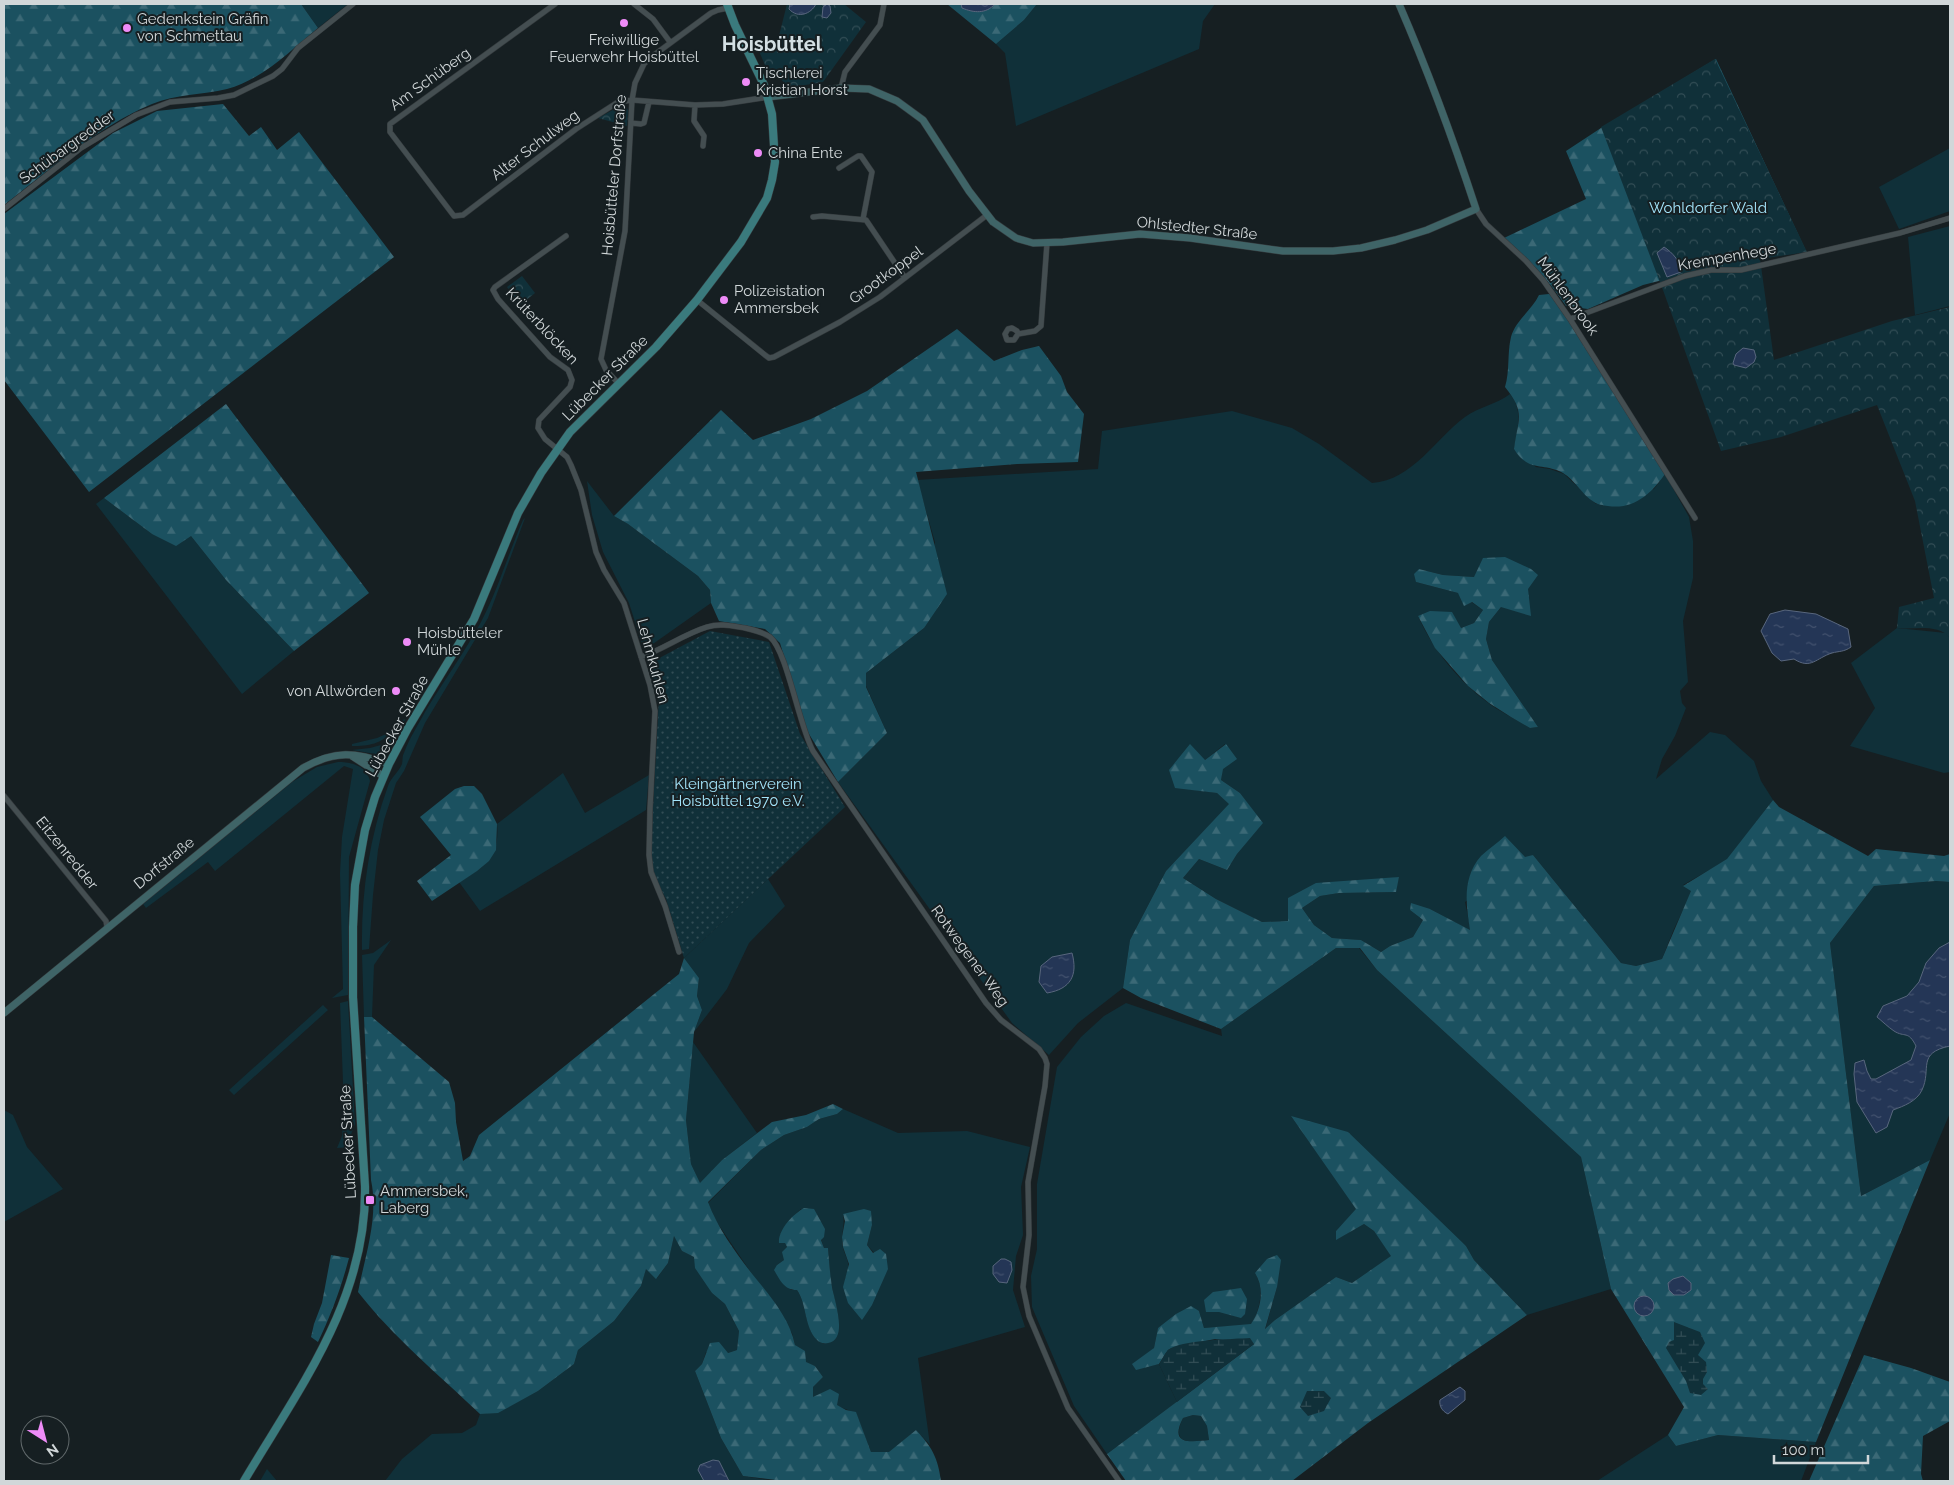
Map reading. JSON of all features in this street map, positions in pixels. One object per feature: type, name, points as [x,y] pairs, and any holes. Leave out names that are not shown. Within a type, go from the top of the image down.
[{"type":"main road","name":"Lübecker Straße","points":[[244,1481],[316,1360],[336,1322],[349,1289],[362,1240],[365,1186],[353,997],[354,901],[357,868],[365,830],[384,776],[408,728],[474,619],[528,492],[556,449],[585,416],[656,347],[697,300],[746,234],[767,198],[774,162],[774,126],[768,97],[759,74],[741,40],[728,6]]},
{"type":"street","name":"Schübargredder","points":[[4,208],[81,148],[136,115],[170,102],[234,95],[273,76],[282,69],[298,48],[353,4]]},
{"type":"street","name":"Am Schüberg","points":[[457,216],[451,213],[390,132],[390,124],[555,4]]},
{"type":"street","points":[[634,4],[653,19],[670,42]]},
{"type":"street","points":[[841,88],[845,72],[880,25],[884,4]]},
{"type":"street","name":"Mühlenbrook","points":[[1399,4],[1451,132],[1476,209],[1482,220],[1543,280],[1570,319],[1695,518]]},
{"type":"street","name":"Hoisbütteler Dorfstraße","points":[[619,384],[609,374],[601,359],[626,231],[632,100],[636,83],[644,64],[670,42],[711,13],[728,6]]},
{"type":"street","name":"Ohlstedter Straße","points":[[768,97],[841,88],[869,89],[897,101],[923,120],[986,215],[997,226],[1016,238],[1033,243],[1140,234],[1190,238],[1283,251],[1333,251],[1361,248],[1395,240],[1427,230],[1476,209]]},
{"type":"street","points":[[632,100],[695,105],[723,104],[768,97]]},
{"type":"street","name":"Alter Schulweg","points":[[457,216],[464,215],[587,121],[613,105],[632,100]]},
{"type":"street","points":[[631,123],[641,124],[644,122],[649,102]]},
{"type":"street","points":[[695,105],[694,121],[704,136],[703,146]]},
{"type":"street","points":[[839,168],[861,156],[872,172],[863,219]]},
{"type":"street","name":"Grootkoppel","points":[[697,300],[770,358],[840,322],[880,298],[986,215]]},
{"type":"street","points":[[813,218],[822,216],[863,219],[869,224],[906,278]]},
{"type":"street","name":"Krempenhege","points":[[1570,319],[1685,276],[1711,270],[1741,270],[1900,233],[1950,218]]},
{"type":"street","name":"Krüterblöcken","points":[[556,449],[540,433],[538,423],[570,387],[571,376],[568,370],[550,357],[538,345],[498,299],[493,290],[566,236]]},
{"type":"street","points":[[1018,334],[1035,331],[1041,326],[1046,243]]},
{"type":"street","name":"Lehmkuhlen","points":[[556,449],[567,456],[571,464],[581,490],[596,552],[604,570],[624,603],[652,691],[655,711],[649,855],[651,872],[665,906],[679,952]]},
{"type":"street","name":"Rotwegener Weg","points":[[641,657],[693,632],[714,625],[730,625],[761,632],[772,639],[781,653],[805,735],[813,751],[986,1004],[998,1018],[1033,1044],[1045,1058],[1047,1073],[1028,1182],[1029,1235],[1023,1279],[1023,1295],[1036,1337],[1068,1408],[1119,1481]]},
{"type":"street","name":"Dorfstraße","points":[[4,1013],[297,772],[328,757],[363,755],[389,764]]},
{"type":"street","points":[[352,756],[384,776]]},
{"type":"street","name":"Eitzenredder","points":[[4,796],[106,921],[107,927]]},
{"type":"green space","points":[[4,4],[301,4],[318,28],[264,72],[240,85],[218,91],[180,96],[161,101],[112,124],[4,205]]},
{"type":"green space","points":[[301,4],[348,4],[318,28]]},
{"type":"green space","points":[[787,4],[844,4],[866,22],[823,82],[787,88],[781,80],[776,77],[770,77],[759,51],[776,48]]},
{"type":"green space","points":[[947,4],[961,4],[963,8],[991,8],[995,4],[1037,4],[1024,20],[996,44]]},
{"type":"green space","points":[[1037,4],[1215,4],[1203,21],[1199,49],[1016,126],[1005,53],[996,44],[1024,20]]},
{"type":"green space","name":"Wohldorfer Wald","points":[[1715,59],[1807,252],[1760,259],[1774,360],[1892,321],[1950,307],[1950,638],[1939,630],[1897,628],[1899,607],[1934,598],[1915,501],[1877,405],[1781,437],[1721,451],[1663,290],[1601,127]]},
{"type":"green space","points":[[1716,59],[1805,249],[1741,260],[1643,285],[1588,309],[1566,306],[1538,270],[1504,238],[1586,199],[1566,151]]},
{"type":"green space","points":[[223,104],[249,136],[261,127],[277,150],[299,132],[394,257],[89,492],[4,380],[4,214],[113,133],[157,111]]},
{"type":"green space","points":[[624,104],[628,110],[627,126],[598,118]]},
{"type":"green space","points":[[1950,148],[1950,211],[1899,229],[1879,187]]},
{"type":"green space","points":[[1950,226],[1950,306],[1915,315],[1908,237]]},
{"type":"green space","points":[[522,276],[535,293],[520,305],[507,287]]},
{"type":"green space","points":[[1549,294],[1559,300],[1665,474],[1648,494],[1634,503],[1617,507],[1597,504],[1563,473],[1531,464],[1525,461],[1514,449],[1519,416],[1516,403],[1505,387],[1511,337],[1516,326],[1539,295]]},
{"type":"green space","points":[[957,329],[994,361],[1022,350],[1039,346],[1061,376],[1067,392],[1084,414],[1078,462],[1017,464],[916,472],[947,594],[924,628],[866,673],[866,687],[887,733],[838,782],[806,729],[780,643],[765,629],[719,621],[711,603],[710,590],[698,576],[628,524],[614,516],[721,410],[753,440],[811,419],[867,391]]},
{"type":"green space","points":[[1510,394],[1517,407],[1518,427],[1514,449],[1536,467],[1564,474],[1596,504],[1654,489],[1665,474],[1689,517],[1693,541],[1693,578],[1683,621],[1688,682],[1680,691],[1682,703],[1686,708],[1675,736],[1662,759],[1656,779],[1710,732],[1725,735],[1754,761],[1761,781],[1773,800],[1727,860],[1683,885],[1692,891],[1662,959],[1636,966],[1621,963],[1533,855],[1465,902],[1471,931],[1430,909],[1410,910],[1423,920],[1413,937],[1390,946],[1381,952],[1361,940],[1332,938],[1314,925],[1302,908],[1320,896],[1339,893],[1395,892],[1399,877],[1288,898],[1288,921],[1262,922],[1216,899],[1183,878],[1199,859],[1227,870],[1237,854],[1262,823],[1240,793],[1221,780],[1225,744],[1175,787],[1217,793],[1230,804],[1166,871],[1130,940],[1123,988],[1078,1023],[1049,1055],[1012,1023],[838,782],[887,733],[866,686],[866,673],[924,628],[935,542],[917,480],[1098,469],[1102,431],[1232,411],[1292,428],[1319,444],[1372,483],[1400,475],[1412,467],[1465,417]],"holes":[[[1419,569],[1443,575],[1474,577],[1501,607],[1489,622],[1486,639],[1492,660],[1538,727],[1530,728],[1487,702],[1456,674],[1431,641],[1418,616],[1461,628],[1474,623],[1483,610],[1458,593],[1416,582]]]},
{"type":"green space","points":[[226,404],[369,593],[294,651],[226,580],[191,536],[176,546],[152,534],[104,498]]},
{"type":"green space","points":[[587,481],[614,516],[628,524],[698,576],[710,590],[711,603],[650,646],[643,647],[629,603],[603,552],[592,515]]},
{"type":"green space","points":[[104,498],[152,534],[191,536],[226,580],[294,651],[242,694],[96,504]]},
{"type":"green space","points":[[525,518],[488,618],[425,723],[404,771],[396,783],[384,820],[378,850],[369,949],[362,950],[363,908],[371,846],[388,786],[401,767],[406,748],[425,712],[481,622]]},
{"type":"green space","points":[[1505,557],[1531,569],[1538,575],[1528,589],[1531,616],[1501,607],[1489,622],[1486,639],[1492,660],[1538,727],[1530,728],[1511,717],[1489,703],[1468,686],[1435,648],[1418,616],[1430,611],[1452,612],[1461,628],[1474,623],[1483,610],[1472,602],[1464,606],[1458,593],[1416,582],[1414,574],[1419,569],[1443,575],[1474,577],[1483,558]]},
{"type":"green space","points":[[1897,628],[1946,633],[1950,638],[1950,772],[1944,773],[1850,746],[1875,708],[1851,663]]},
{"type":"green space","name":"Kleingärtnerverein Hoisbüttel 1970 e.V.","points":[[710,631],[769,642],[800,734],[845,807],[684,958],[666,899],[655,879],[650,861],[659,698],[650,663]]},
{"type":"green space","points":[[404,719],[390,745],[385,742]]},
{"type":"green space","points":[[393,731],[384,739],[374,743],[352,746],[352,744],[377,738]]},
{"type":"green space","points":[[1190,744],[1205,760],[1226,744],[1237,759],[1223,769],[1221,780],[1240,793],[1263,823],[1237,854],[1227,870],[1199,859],[1183,878],[1216,899],[1262,922],[1288,921],[1288,898],[1316,883],[1399,877],[1396,892],[1339,893],[1320,896],[1302,908],[1314,925],[1332,938],[1361,940],[1381,952],[1390,946],[1413,937],[1423,920],[1410,910],[1411,903],[1430,909],[1470,930],[1467,892],[1471,873],[1481,856],[1505,836],[1525,857],[1533,855],[1621,963],[1636,966],[1662,959],[1691,891],[1683,886],[1727,859],[1773,800],[1779,807],[1868,856],[1876,849],[1944,856],[1950,854],[1950,882],[1936,881],[1874,886],[1830,943],[1861,1196],[1930,1160],[1816,1442],[1718,1435],[1676,1446],[1668,1435],[1684,1407],[1611,1289],[1581,1157],[1377,970],[1360,948],[1336,948],[1221,1029],[1141,998],[1123,988],[1130,940],[1166,871],[1229,804],[1217,793],[1175,788],[1169,770]]},
{"type":"green space","points":[[381,745],[389,748],[381,755],[352,750],[370,748]]},
{"type":"green space","points":[[338,762],[362,768],[370,781],[349,857],[348,995],[332,998],[343,989],[340,873],[342,837],[353,769],[344,766],[215,871],[208,862],[146,908],[143,904],[292,782],[317,767]]},
{"type":"green space","points":[[563,773],[585,813],[649,775],[646,810],[480,911],[459,882],[489,860],[496,845],[497,824]]},
{"type":"green space","points":[[464,786],[474,786],[482,794],[497,824],[496,850],[489,861],[477,871],[432,901],[417,881],[451,855],[420,817],[455,789]]},
{"type":"green space","points":[[768,879],[785,906],[749,943],[727,989],[694,1032],[702,1010],[697,996],[699,978],[684,958]]},
{"type":"green space","points":[[1936,881],[1950,882],[1950,1113],[1930,1160],[1861,1196],[1830,943],[1874,886]]},
{"type":"green space","points":[[391,940],[374,965],[372,1017],[364,1017],[362,955],[373,953]]},
{"type":"green space","points":[[1336,948],[1359,948],[1377,970],[1581,1157],[1611,1289],[1527,1315],[1474,1260],[1466,1246],[1291,1116],[1357,1209],[1336,1231],[1337,1239],[1364,1224],[1374,1231],[1392,1256],[1352,1283],[1336,1277],[1275,1320],[1265,1330],[1277,1287],[1255,1273],[1261,1292],[1259,1306],[1251,1325],[1204,1328],[1199,1311],[1158,1328],[1154,1348],[1136,1369],[1159,1364],[1177,1402],[1107,1454],[1074,1406],[1032,1307],[1031,1276],[1037,1249],[1037,1184],[1057,1067],[1081,1037],[1104,1016],[1126,1003],[1222,1036],[1221,1029]]},
{"type":"green space","points":[[684,958],[699,978],[697,996],[702,1010],[694,1032],[686,1120],[691,1164],[700,1183],[722,1160],[772,1122],[806,1115],[833,1104],[843,1109],[837,1114],[819,1119],[807,1127],[784,1135],[761,1150],[708,1202],[717,1222],[734,1249],[784,1317],[795,1345],[805,1351],[806,1362],[815,1366],[823,1377],[813,1387],[813,1397],[830,1389],[839,1394],[837,1405],[846,1410],[856,1412],[871,1452],[889,1452],[916,1430],[933,1453],[941,1481],[784,1481],[743,1476],[721,1438],[695,1371],[702,1364],[710,1343],[719,1342],[728,1353],[737,1350],[739,1331],[725,1304],[712,1293],[695,1268],[694,1257],[682,1251],[674,1236],[668,1263],[656,1279],[646,1269],[641,1286],[614,1321],[578,1350],[574,1364],[538,1391],[498,1413],[480,1414],[386,1325],[358,1292],[370,1236],[373,1208],[364,1017],[372,1017],[449,1082],[455,1103],[456,1122],[463,1161],[470,1156],[479,1135],[679,974]]},
{"type":"green space","points":[[348,1001],[355,1124],[350,1137],[352,1147],[337,1148],[342,1136],[344,1108],[340,1003]]},
{"type":"green space","points":[[323,1005],[328,1010],[234,1095],[229,1090]]},
{"type":"green space","points":[[693,1042],[757,1133],[722,1160],[700,1184],[691,1164],[686,1120]]},
{"type":"green space","points":[[843,1109],[898,1133],[967,1131],[1030,1147],[1021,1187],[1023,1235],[1016,1256],[1013,1290],[1025,1327],[918,1358],[930,1445],[916,1430],[889,1453],[871,1452],[856,1413],[813,1397],[813,1387],[823,1377],[815,1366],[806,1363],[795,1345],[792,1333],[716,1221],[708,1203],[761,1150],[784,1135],[807,1127],[819,1119],[837,1114]],"holes":[[[801,1209],[821,1239],[824,1248],[828,1248],[838,1326],[835,1339],[824,1344],[813,1334],[797,1290],[791,1290],[777,1265],[784,1260],[790,1219]],[[843,1214],[871,1219],[872,1225],[867,1245],[888,1268],[881,1283],[845,1279],[848,1263],[842,1245]]]},
{"type":"green space","points":[[4,1110],[13,1115],[27,1147],[63,1189],[4,1222]]},
{"type":"green space","points":[[1291,1116],[1348,1132],[1466,1246],[1474,1260],[1527,1315],[1368,1423],[1292,1481],[1126,1481],[1107,1454],[1254,1344],[1215,1339],[1175,1347],[1168,1350],[1159,1364],[1136,1370],[1132,1364],[1154,1348],[1158,1328],[1176,1314],[1191,1306],[1199,1311],[1204,1328],[1251,1324],[1257,1312],[1261,1292],[1255,1273],[1267,1259],[1277,1255],[1281,1260],[1277,1287],[1265,1329],[1336,1277],[1352,1283],[1391,1256],[1374,1231],[1364,1224],[1336,1240],[1336,1231],[1356,1209]],"holes":[[[1193,1415],[1201,1416],[1207,1426],[1209,1440],[1189,1441],[1180,1437],[1178,1433],[1183,1418]]]},
{"type":"green space","points":[[804,1208],[814,1209],[825,1229],[824,1237],[821,1240],[824,1248],[828,1248],[831,1282],[839,1318],[838,1335],[834,1340],[827,1343],[819,1342],[813,1335],[803,1302],[797,1290],[789,1288],[780,1281],[774,1270],[784,1260],[782,1252],[787,1247],[785,1243],[779,1243],[781,1233],[791,1218]]},
{"type":"green space","points":[[864,1209],[871,1211],[872,1225],[867,1245],[873,1253],[880,1249],[886,1254],[888,1269],[872,1305],[862,1320],[848,1303],[843,1287],[849,1264],[843,1247],[842,1237],[845,1221],[843,1214]]},
{"type":"green space","points":[[674,1235],[682,1251],[694,1257],[712,1293],[725,1304],[739,1331],[737,1350],[728,1353],[706,1352],[702,1364],[695,1371],[721,1438],[743,1476],[776,1481],[729,1481],[728,1478],[699,1470],[704,1481],[385,1481],[402,1459],[432,1434],[462,1433],[476,1425],[480,1414],[498,1412],[538,1391],[574,1364],[578,1350],[614,1321],[641,1286],[646,1268],[657,1278],[668,1263]]},
{"type":"green space","points":[[331,1255],[349,1258],[343,1280],[318,1342],[311,1337],[322,1303]]},
{"type":"green space","points":[[1241,1288],[1247,1299],[1245,1314],[1241,1318],[1219,1312],[1206,1312],[1204,1300],[1213,1292]]},
{"type":"green space","points":[[1674,1322],[1700,1332],[1705,1343],[1698,1355],[1706,1362],[1707,1372],[1703,1379],[1703,1384],[1708,1389],[1701,1395],[1690,1393],[1686,1381],[1666,1348],[1669,1342],[1674,1340]]},
{"type":"green space","points":[[1250,1338],[1254,1344],[1177,1402],[1159,1364],[1168,1350],[1195,1342]]},
{"type":"green space","points":[[1864,1355],[1911,1368],[1950,1382],[1950,1421],[1923,1436],[1921,1474],[1923,1481],[1809,1481]]},
{"type":"green space","points":[[1307,1391],[1324,1391],[1331,1398],[1324,1411],[1308,1416],[1300,1407]]},
{"type":"green space","points":[[1193,1415],[1201,1416],[1207,1426],[1209,1440],[1189,1441],[1181,1437],[1179,1433],[1183,1418]]},
{"type":"green space","points":[[1668,1435],[1676,1446],[1718,1435],[1816,1442],[1801,1481],[1597,1481]]},
{"type":"green space","points":[[267,1469],[277,1481],[260,1481]]},
{"type":"water","points":[[790,4],[816,4],[808,13],[796,14],[789,9]]},
{"type":"water","points":[[827,4],[830,6],[831,13],[827,18],[822,17],[823,7]]},
{"type":"water","points":[[961,4],[995,4],[988,10],[980,12],[962,8]]},
{"type":"water","points":[[1664,247],[1676,258],[1681,272],[1667,277],[1657,253]]},
{"type":"water","points":[[1743,348],[1754,350],[1756,357],[1754,362],[1746,368],[1734,365],[1733,363],[1736,354]]},
{"type":"water","points":[[1785,610],[1816,614],[1848,629],[1851,647],[1809,663],[1794,659],[1781,661],[1772,653],[1761,631],[1770,614]]},
{"type":"water","points":[[1950,942],[1950,1046],[1939,1049],[1929,1057],[1925,1082],[1920,1094],[1910,1103],[1893,1110],[1887,1127],[1876,1133],[1857,1102],[1854,1074],[1855,1063],[1864,1060],[1871,1079],[1876,1079],[1911,1060],[1916,1046],[1911,1038],[1894,1031],[1877,1017],[1883,1006],[1907,996],[1919,982],[1926,963],[1939,948]]},
{"type":"water","points":[[1072,953],[1074,968],[1071,980],[1062,988],[1047,993],[1039,982],[1041,966],[1052,957]]},
{"type":"water","points":[[1001,1259],[1011,1262],[1012,1270],[1007,1283],[999,1282],[993,1274],[993,1266]]},
{"type":"water","points":[[1683,1276],[1691,1283],[1691,1290],[1684,1295],[1674,1295],[1669,1290],[1668,1283],[1673,1279]]},
{"type":"water","points":[[1644,1296],[1651,1299],[1654,1306],[1651,1313],[1644,1316],[1637,1313],[1634,1306],[1637,1299]]},
{"type":"water","points":[[1460,1387],[1465,1391],[1465,1400],[1448,1414],[1441,1408],[1440,1400]]},
{"type":"water","points":[[713,1460],[719,1461],[729,1481],[704,1481],[698,1470],[700,1465]]},
{"type":"place","name":"Freiwillige Feuerwehr Hoisbüttel","points":[[624,23]]},
{"type":"place","name":"Gedenkstein Gräfin von Schmettau","points":[[127,28]]},
{"type":"place","name":"Tischlerei Kristian Horst","points":[[746,82]]},
{"type":"place","name":"China Ente","points":[[758,153]]},
{"type":"place","name":"Polizeistation Ammersbek","points":[[724,300]]},
{"type":"place","name":"Hoisbütteler Mühle","points":[[407,642]]},
{"type":"place","name":"von Allwörden","points":[[396,691]]},
{"type":"place","name":"Ammersbek, Laberg","points":[[370,1200]]},
{"type":"district","name":"Hoisbüttel","points":[[772,44]]}]
